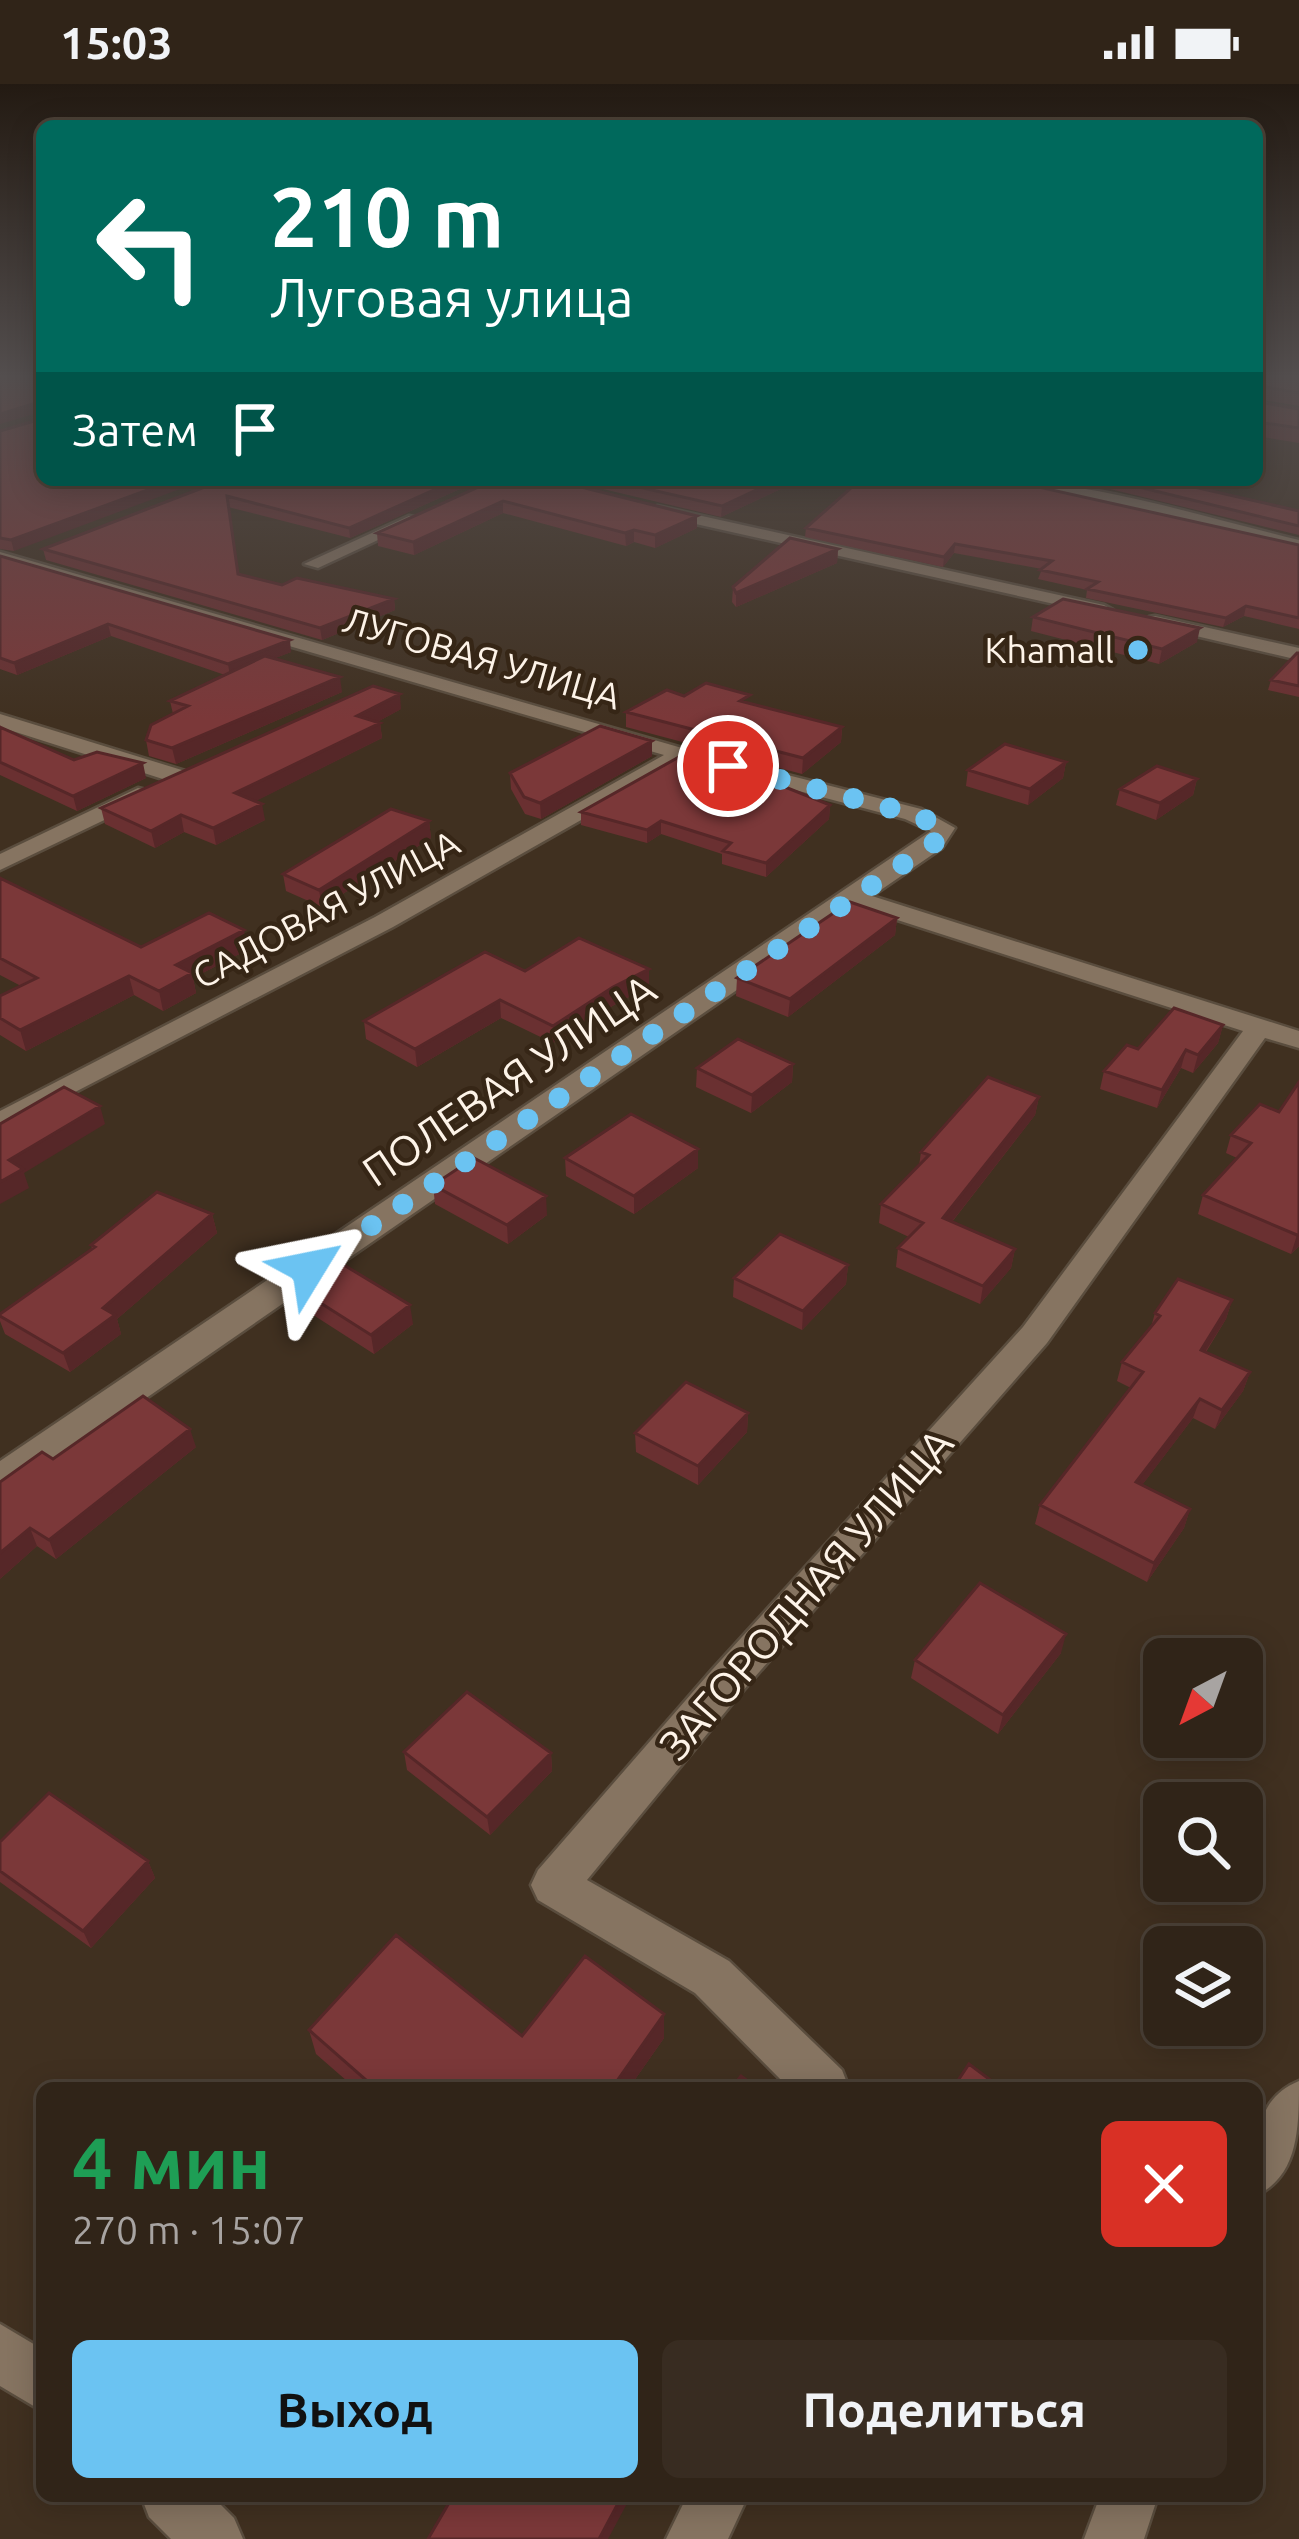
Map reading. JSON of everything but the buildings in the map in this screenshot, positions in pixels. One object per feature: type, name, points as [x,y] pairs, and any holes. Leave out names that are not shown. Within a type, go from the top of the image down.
[{"type":"street","points":[[1056,491],[1299,545]]},
{"type":"street","points":[[641,507],[892,567],[1122,614]]},
{"type":"street","points":[[312,564],[440,508]]},
{"type":"street","points":[[8,559],[37,553]]},
{"type":"street","name":"ЛУГОВАЯ УЛИЦА","points":[[8,559],[682,754],[913,814],[944,828]]},
{"type":"street","points":[[1145,619],[1299,654]]},
{"type":"street","points":[[368,692],[410,674]]},
{"type":"street","points":[[0,720],[187,772],[0,863]]},
{"type":"street","name":"САДОВАЯ УЛИЦА","points":[[0,1122],[384,922],[682,754]]},
{"type":"street","name":"ПОЛЕВАЯ УЛИЦА","points":[[0,1480],[934,843],[944,828]]},
{"type":"street","points":[[850,897],[1299,1040]]},
{"type":"street","name":"ЗАГОРОДНАЯ УЛИЦА","points":[[818,2082],[712,1977],[554,1885],[726,1682],[1035,1335],[1259,1027]]},
{"type":"street","points":[[1263,2160],[1299,2106]]},
{"type":"street","points":[[0,2352],[36,2379]]},
{"type":"street","points":[[176,2502],[214,2539]]},
{"type":"street","points":[[696,2539],[716,2502]]},
{"type":"street","points":[[1114,2539],[1127,2502]]},
{"type":"place","name":"Khamall","points":[[1138,650]]},
{"type":"route","points":[[309,1268],[934,843],[944,828],[913,814],[728,766]]}]
